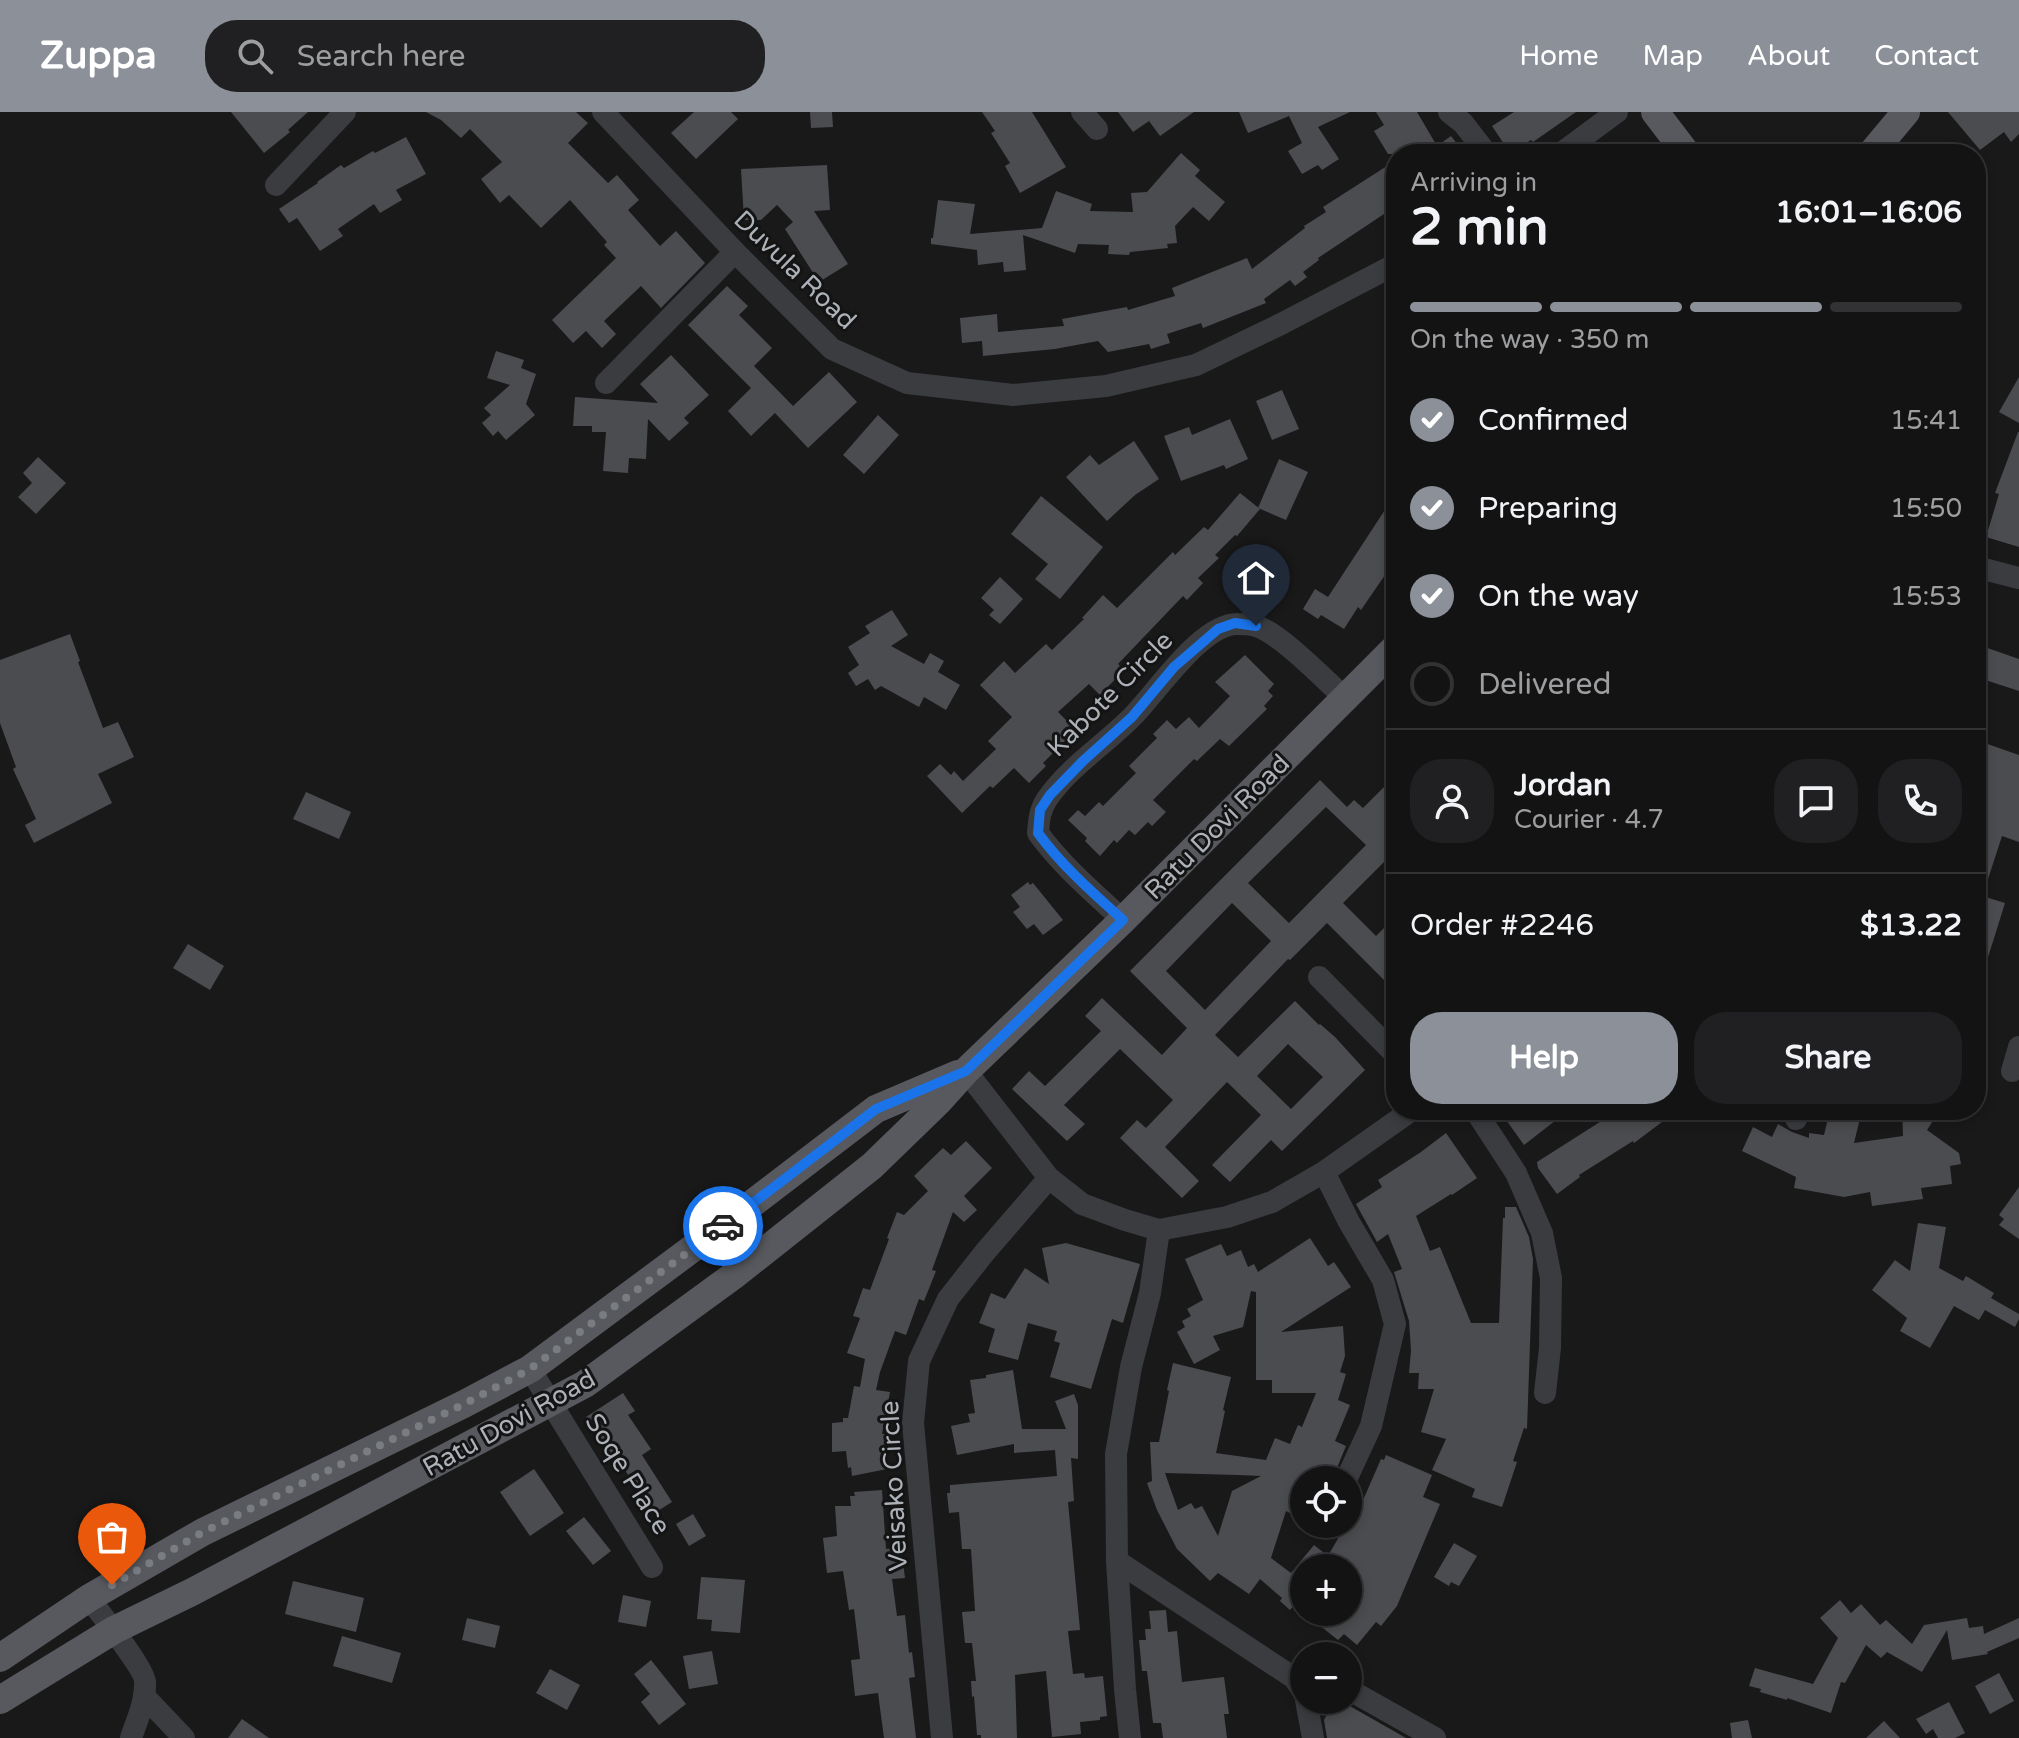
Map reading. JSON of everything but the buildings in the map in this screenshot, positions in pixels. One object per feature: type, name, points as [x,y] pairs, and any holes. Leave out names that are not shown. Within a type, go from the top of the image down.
[{"type":"main road","points":[[1655,112],[1679,144]]},
{"type":"main road","points":[[1879,144],[1906,112]]},
{"type":"main road","name":"Ratu Dovi Road","points":[[0,1700],[114,1630],[192,1592],[585,1384],[666,1327],[872,1166],[1386,657]]},
{"type":"main road","name":"Ratu Dovi Road","points":[[0,1658],[89,1598],[203,1532],[530,1369],[876,1109],[966,1071]]},
{"type":"street","points":[[276,185],[345,112]]},
{"type":"street","name":"Duvula Road","points":[[603,112],[832,349],[907,383],[1013,395],[1106,386],[1196,365],[1386,269]]},
{"type":"street","points":[[1449,112],[1463,123],[1479,144]]},
{"type":"street","points":[[1574,144],[1617,112]]},
{"type":"street","points":[[606,383],[735,252]]},
{"type":"street","points":[[1986,570],[2019,578]]},
{"type":"street","name":"Kabote Circle","points":[[1123,920],[1051,852],[1038,833],[1040,810],[1083,761],[1132,717],[1174,667],[1218,629],[1235,623],[1256,626],[1275,636],[1346,699]]},
{"type":"street","points":[[1319,977],[1386,1045]]},
{"type":"street","points":[[2012,1071],[2019,1047]]},
{"type":"street","points":[[966,1071],[1049,1178],[1082,1204],[1159,1230],[1227,1217],[1272,1202],[1324,1172],[1398,1120]]},
{"type":"street","points":[[1482,1120],[1516,1173],[1542,1233],[1551,1278],[1550,1348],[1545,1393]]},
{"type":"street","points":[[1324,1172],[1383,1280],[1395,1324],[1371,1426],[1352,1466]]},
{"type":"street","name":"Veisako Circle","points":[[942,1738],[913,1423],[919,1361],[948,1299],[1049,1178]]},
{"type":"street","points":[[1130,1738],[1117,1561],[1116,1454],[1131,1367],[1150,1293],[1159,1230]]},
{"type":"street","name":"Soqe Place","points":[[530,1369],[652,1567]]},
{"type":"street","points":[[1117,1561],[1290,1676]]},
{"type":"street","points":[[89,1598],[146,1678],[144,1696],[131,1738]]},
{"type":"street","points":[[144,1696],[184,1738]]},
{"type":"street","points":[[1362,1697],[1435,1738]]},
{"type":"street","points":[[1309,1714],[1313,1738]]},
{"type":"way so far","points":[[112,1585],[203,1532],[530,1369],[723,1226]]},
{"type":"route","points":[[723,1226],[876,1109],[966,1071],[1123,920],[1051,852],[1038,833],[1040,810],[1050,795],[1132,717],[1174,667],[1200,643],[1218,629],[1235,623],[1256,626]]}]
